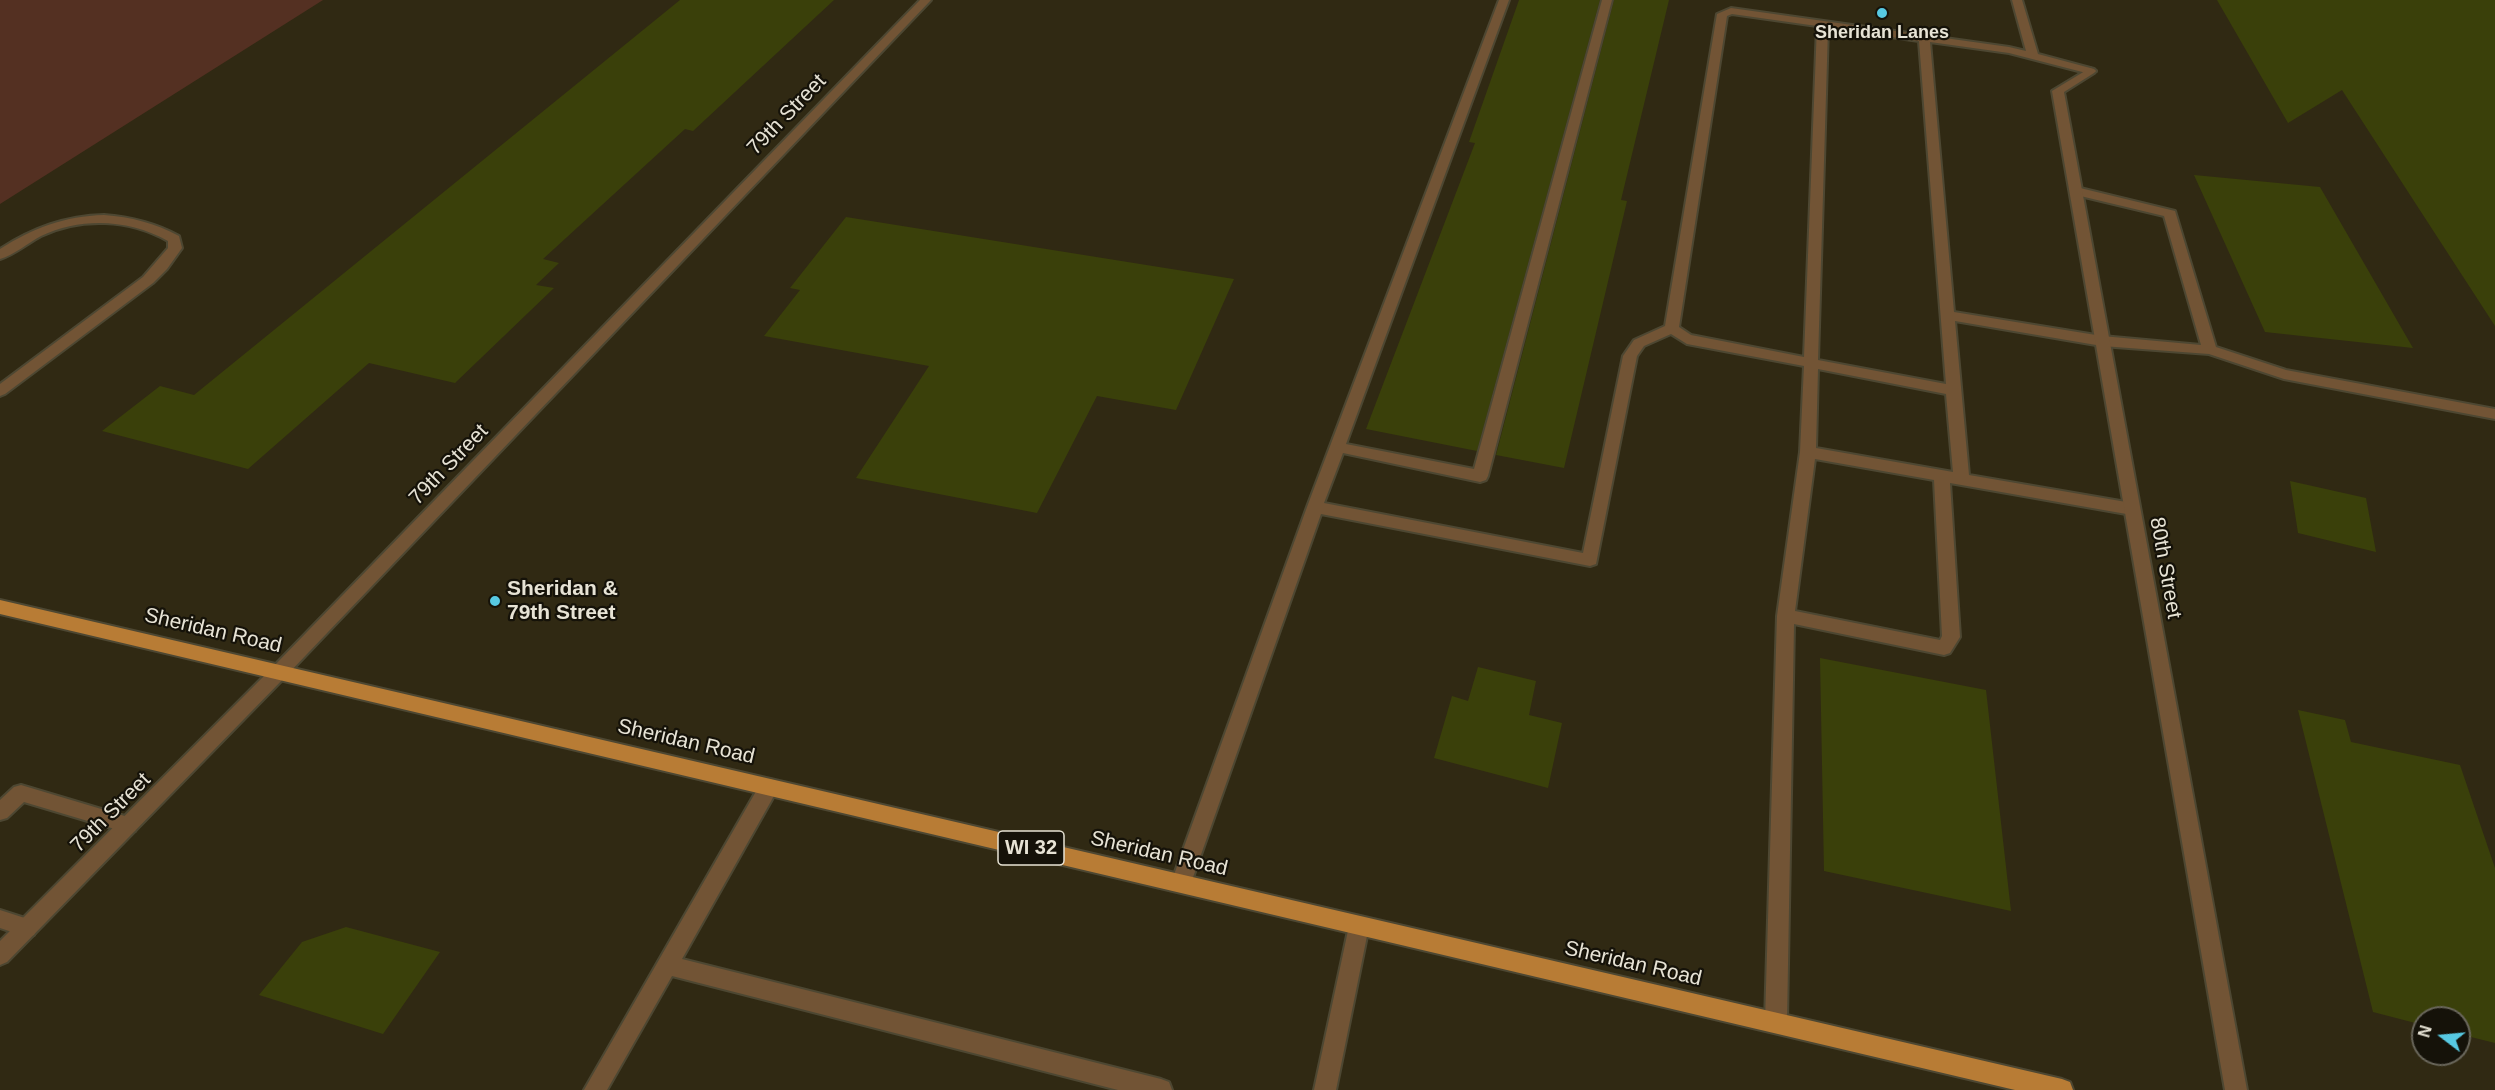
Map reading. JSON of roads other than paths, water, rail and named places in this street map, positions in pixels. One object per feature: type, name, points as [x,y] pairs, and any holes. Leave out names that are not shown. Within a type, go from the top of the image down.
[{"type":"main road","name":"Sheridan Road","points":[[0,607],[1359,926],[1776,1021],[2062,1090]]},
{"type":"street","name":"79th Street","points":[[0,955],[280,671],[926,0]]},
{"type":"street","points":[[1181,884],[1315,507],[1504,0]]},
{"type":"street","points":[[1337,447],[1479,476],[1607,0]]},
{"type":"street","points":[[1672,328],[1722,14],[1731,11],[2009,50],[2033,56],[2017,0]]},
{"type":"street","points":[[1776,1021],[1786,616],[1808,452],[1823,24]]},
{"type":"street","points":[[1924,38],[1961,479]]},
{"type":"street","name":"80th Street","points":[[2033,56],[2090,72],[2058,91],[2236,1090]]},
{"type":"street","points":[[2076,191],[2170,214],[2210,350]]},
{"type":"street","points":[[0,255],[40,232],[79,220],[110,220],[144,224],[163,231],[174,239],[175,248],[148,280],[0,391]]},
{"type":"street","points":[[1946,315],[2102,341],[2210,350],[2284,374],[2495,414]]},
{"type":"street","points":[[1315,507],[1590,560],[1630,356],[1639,343],[1672,328]]},
{"type":"street","points":[[1672,328],[1687,339],[1952,390]]},
{"type":"street","points":[[1808,452],[2132,509]]},
{"type":"street","points":[[1786,616],[1944,648],[1951,637],[1942,476]]},
{"type":"street","points":[[595,1090],[769,787]]},
{"type":"street","points":[[0,812],[21,793],[128,825]]},
{"type":"street","points":[[0,919],[27,928]]},
{"type":"street","points":[[1325,1090],[1359,926]]},
{"type":"street","points":[[667,965],[1161,1090]]},
{"type":"place","name":"Sheridan Lanes","points":[[1882,13]]},
{"type":"place","name":"Sheridan & 79th Street","points":[[495,601]]}]
